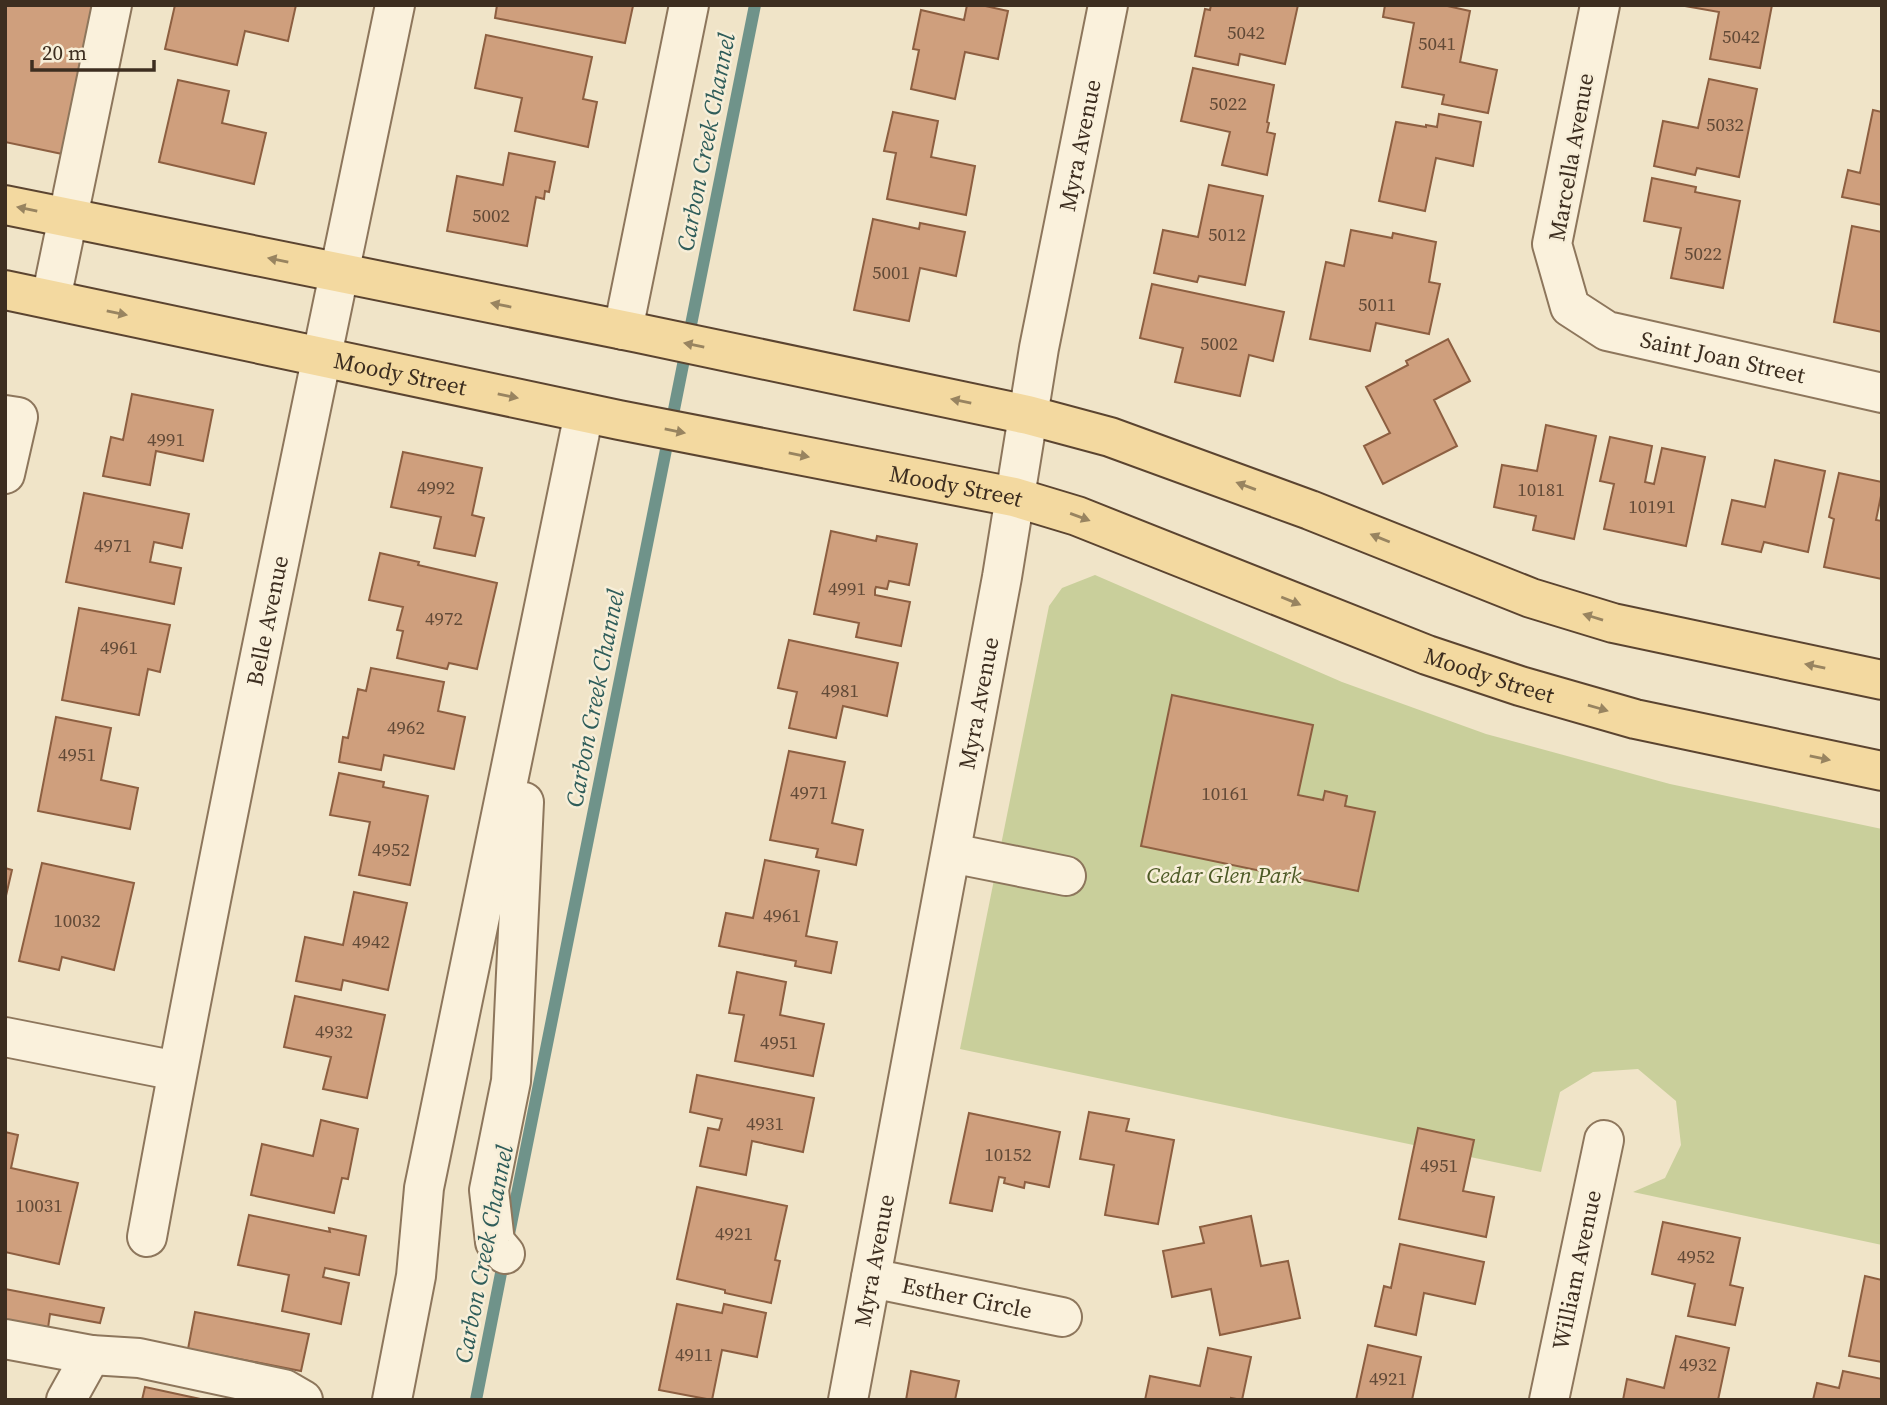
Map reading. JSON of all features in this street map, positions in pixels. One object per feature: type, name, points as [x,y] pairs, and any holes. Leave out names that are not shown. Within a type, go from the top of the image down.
[{"type":"main road","points":[[5,205],[1028,415],[1110,437],[1310,510],[1531,597],[1613,623],[1882,680]]},
{"type":"main road","name":"Moody Street","points":[[5,290],[601,417],[1014,498],[1077,516],[1427,654],[1520,686],[1634,719],[1882,771]]},
{"type":"street","points":[[51,299],[112,5]]},
{"type":"street","name":"Belle Avenue","points":[[147,1237],[177,1071],[395,5]]},
{"type":"street","points":[[630,332],[689,5]]},
{"type":"street","name":"Myra Avenue","points":[[848,1400],[1002,577],[1039,348],[1108,5]]},
{"type":"street","name":"Marcella Avenue","points":[[1570,307],[1552,244],[1600,5]]},
{"type":"street","name":"Saint Joan Street","points":[[1570,307],[1607,331],[1882,393]]},
{"type":"street","points":[[5,415],[18,418],[5,474]]},
{"type":"street","points":[[392,1400],[416,1276],[424,1188],[529,681],[601,417]]},
{"type":"street","points":[[505,1254],[495,1242],[489,1190],[511,1082],[529,681]]},
{"type":"street","points":[[951,853],[1066,876]]},
{"type":"street","points":[[5,1037],[177,1071]]},
{"type":"street","name":"William Avenue","points":[[1549,1400],[1604,1140]]},
{"type":"street","name":"Esther Circle","points":[[871,1278],[1062,1317]]},
{"type":"street","points":[[5,1339],[91,1355],[139,1358],[284,1389],[303,1400]]},
{"type":"street","points":[[66,1400],[91,1355]]},
{"type":"green space","name":"Cedar Glen Park","points":[[1095,575],[1342,682],[1486,734],[1670,784],[1882,829],[1882,1245],[1633,1192],[1665,1178],[1681,1145],[1676,1101],[1638,1069],[1593,1072],[1560,1092],[1541,1172],[960,1049],[1049,606],[1062,588]]},
{"type":"building","points":[[5,5],[98,5],[67,155],[5,142]]},
{"type":"building","points":[[175,5],[296,5],[288,41],[245,31],[237,65],[165,49]]},
{"type":"building","points":[[497,5],[633,6],[625,43],[495,18]]},
{"type":"building","points":[[967,5],[1008,11],[998,59],[965,52],[955,99],[911,89],[919,50],[913,49],[921,10],[964,20]]},
{"type":"building","points":[[1211,5],[1298,5],[1285,64],[1240,54],[1238,65],[1195,56],[1205,9],[1210,10]]},
{"type":"building","points":[[1385,5],[1443,5],[1470,11],[1460,62],[1497,70],[1488,113],[1442,104],[1444,95],[1402,87],[1414,23],[1383,17]]},
{"type":"building","points":[[1772,5],[1760,68],[1710,59],[1719,12],[1685,6]]},
{"type":"building","points":[[486,35],[592,57],[583,99],[597,102],[588,147],[515,131],[522,98],[475,88]]},
{"type":"building","points":[[1193,68],[1274,85],[1267,132],[1275,134],[1267,175],[1222,165],[1230,132],[1181,121]]},
{"type":"building","points":[[1709,79],[1757,89],[1739,177],[1697,168],[1695,175],[1654,166],[1663,121],[1698,128]]},
{"type":"building","points":[[178,80],[229,91],[222,123],[266,133],[254,184],[159,162]]},
{"type":"building","points":[[1873,110],[1882,112],[1882,205],[1842,197],[1848,170],[1860,173]]},
{"type":"building","points":[[893,112],[938,121],[931,157],[975,166],[966,215],[887,199],[896,153],[884,151]]},
{"type":"building","points":[[1439,114],[1481,122],[1473,166],[1436,158],[1425,211],[1379,201],[1396,122],[1437,127]]},
{"type":"building","points":[[509,153],[555,162],[549,192],[545,191],[544,199],[536,197],[527,246],[447,231],[457,176],[503,185]]},
{"type":"building","points":[[1652,178],[1696,187],[1695,192],[1740,201],[1723,288],[1671,278],[1681,228],[1644,221]]},
{"type":"building","points":[[1209,185],[1263,196],[1245,285],[1199,276],[1197,282],[1154,273],[1163,230],[1198,237]]},
{"type":"building","points":[[873,219],[919,229],[920,223],[965,232],[956,276],[920,268],[909,321],[854,310]]},
{"type":"building","points":[[1852,226],[1882,232],[1882,332],[1834,322]]},
{"type":"building","points":[[1351,230],[1392,238],[1393,233],[1436,242],[1429,282],[1440,284],[1429,334],[1376,323],[1370,351],[1310,339],[1326,262],[1344,266]]},
{"type":"building","points":[[1152,284],[1284,312],[1273,361],[1249,355],[1240,396],[1175,382],[1183,348],[1140,338]]},
{"type":"building","points":[[1448,339],[1470,381],[1434,400],[1457,446],[1383,484],[1364,446],[1390,433],[1366,387],[1408,365],[1406,361]]},
{"type":"building","points":[[132,394],[213,410],[203,461],[156,451],[150,485],[103,476],[111,437],[123,440]]},
{"type":"building","points":[[1546,425],[1596,436],[1574,539],[1533,530],[1536,516],[1494,507],[1502,465],[1537,471]]},
{"type":"building","points":[[1610,437],[1652,446],[1645,482],[1654,484],[1662,448],[1705,457],[1686,546],[1604,529],[1614,484],[1600,481]]},
{"type":"building","points":[[403,452],[482,468],[472,515],[484,518],[475,556],[434,548],[441,517],[391,507]]},
{"type":"building","points":[[1775,460],[1825,471],[1808,552],[1764,542],[1761,552],[1722,544],[1732,500],[1765,507]]},
{"type":"building","points":[[1839,473],[1882,482],[1876,520],[1882,521],[1882,579],[1824,567],[1834,519],[1829,517]]},
{"type":"building","points":[[84,493],[189,514],[182,548],[154,542],[150,562],[181,568],[174,604],[66,582]]},
{"type":"building","points":[[831,531],[876,541],[877,536],[917,544],[909,585],[889,581],[887,589],[876,587],[875,590],[875,595],[910,602],[901,646],[856,637],[859,623],[814,614]]},
{"type":"building","points":[[380,553],[419,562],[418,565],[497,583],[477,669],[449,663],[447,669],[397,658],[403,631],[397,630],[403,607],[369,600]]},
{"type":"building","points":[[79,608],[170,625],[160,672],[148,669],[139,715],[62,700]]},
{"type":"building","points":[[789,640],[898,663],[887,716],[843,706],[836,738],[789,728],[797,692],[778,688]]},
{"type":"building","points":[[371,668],[444,682],[438,711],[465,717],[454,769],[384,755],[381,770],[339,762],[343,737],[348,738],[358,689],[366,691]]},
{"type":"building","points":[[1172,695],[1313,725],[1298,795],[1323,800],[1325,791],[1347,796],[1345,806],[1375,812],[1358,891],[1141,846]]},
{"type":"building","points":[[56,717],[111,728],[101,780],[138,788],[130,829],[38,811]]},
{"type":"building","points":[[789,751],[845,762],[832,823],[863,830],[856,865],[816,857],[818,849],[770,840]]},
{"type":"building","points":[[339,773],[384,782],[383,787],[428,796],[410,885],[359,875],[370,822],[330,815]]},
{"type":"building","points":[[765,860],[819,871],[806,936],[837,942],[831,973],[795,966],[796,961],[719,946],[726,913],[753,918]]},
{"type":"building","points":[[42,863],[134,883],[114,970],[62,957],[59,970],[19,961]]},
{"type":"building","points":[[5,868],[12,870],[5,900]]},
{"type":"building","points":[[354,892],[407,903],[388,990],[343,980],[341,990],[296,981],[305,937],[343,945]]},
{"type":"building","points":[[737,972],[786,982],[780,1015],[824,1024],[813,1076],[735,1061],[744,1015],[729,1013]]},
{"type":"building","points":[[295,996],[385,1015],[367,1098],[323,1089],[331,1057],[284,1047]]},
{"type":"building","points":[[697,1075],[814,1098],[803,1152],[752,1141],[746,1175],[700,1166],[708,1128],[719,1130],[722,1119],[690,1112]]},
{"type":"building","points":[[1089,1112],[1129,1119],[1126,1131],[1174,1140],[1158,1224],[1105,1215],[1114,1165],[1080,1159]]},
{"type":"building","points":[[969,1113],[1060,1132],[1049,1187],[1025,1182],[1024,1188],[1004,1183],[1005,1178],[999,1177],[992,1211],[950,1203]]},
{"type":"building","points":[[321,1120],[358,1129],[348,1179],[342,1178],[334,1213],[251,1195],[262,1144],[313,1156]]},
{"type":"building","points":[[1418,1128],[1474,1140],[1463,1191],[1494,1197],[1486,1237],[1399,1219]]},
{"type":"building","points":[[5,1132],[18,1135],[11,1168],[78,1183],[59,1264],[5,1252]]},
{"type":"building","points":[[697,1187],[787,1206],[775,1260],[780,1261],[771,1303],[677,1279]]},
{"type":"building","points":[[249,1215],[330,1232],[329,1228],[366,1236],[359,1275],[325,1268],[323,1277],[349,1283],[341,1324],[282,1311],[289,1275],[238,1265]]},
{"type":"building","points":[[1251,1216],[1261,1266],[1288,1261],[1300,1318],[1220,1335],[1211,1289],[1172,1297],[1163,1251],[1204,1243],[1200,1227]]},
{"type":"building","points":[[1663,1222],[1740,1238],[1730,1285],[1743,1288],[1735,1325],[1688,1316],[1695,1284],[1652,1274]]},
{"type":"building","points":[[1400,1244],[1484,1262],[1475,1304],[1424,1293],[1416,1335],[1375,1326],[1384,1286],[1391,1288]]},
{"type":"building","points":[[1865,1276],[1882,1280],[1882,1362],[1849,1356]]},
{"type":"building","points":[[5,1289],[104,1308],[100,1323],[50,1314],[47,1335],[5,1327]]},
{"type":"building","points":[[677,1304],[722,1313],[724,1304],[766,1313],[757,1357],[722,1350],[712,1400],[659,1390]]},
{"type":"building","points":[[195,1312],[309,1334],[301,1371],[188,1349]]},
{"type":"building","points":[[1676,1336],[1729,1348],[1718,1400],[1623,1400],[1627,1379],[1664,1388]]},
{"type":"building","points":[[1368,1345],[1421,1357],[1412,1400],[1356,1400]]},
{"type":"building","points":[[1208,1348],[1251,1357],[1242,1400],[1145,1400],[1150,1376],[1200,1386]]},
{"type":"building","points":[[911,1371],[959,1381],[955,1400],[906,1400]]},
{"type":"building","points":[[1843,1371],[1882,1379],[1882,1400],[1813,1400],[1817,1383],[1839,1388]]},
{"type":"building","points":[[145,1387],[205,1400],[142,1400]]},
{"type":"waterway","name":"Carbon Creek Channel","points":[[509,1234],[755,5]]},
{"type":"waterway","name":"Carbon Creek Channel","points":[[476,1400],[504,1258]]}]
